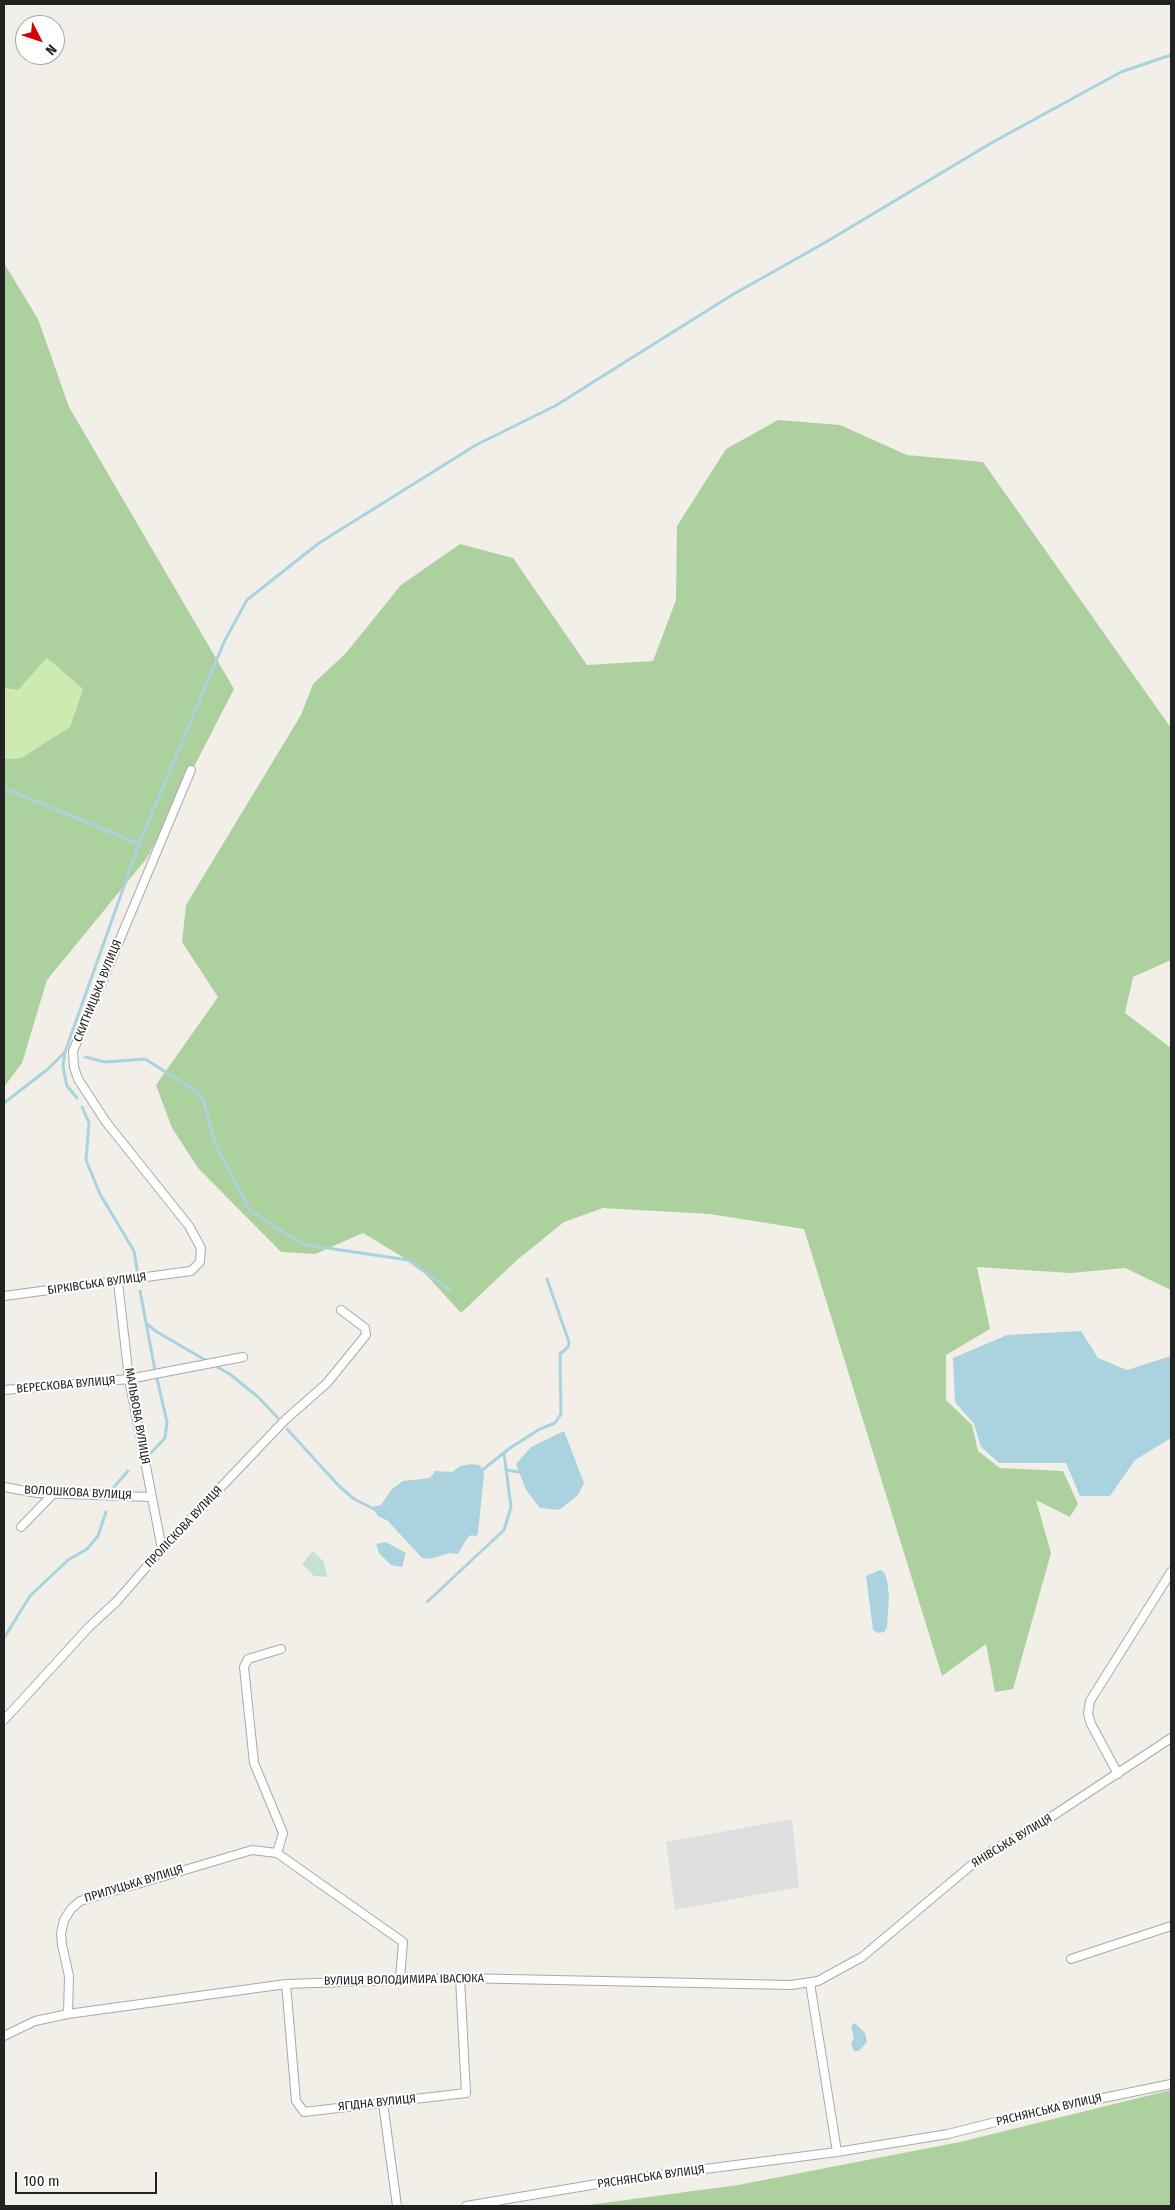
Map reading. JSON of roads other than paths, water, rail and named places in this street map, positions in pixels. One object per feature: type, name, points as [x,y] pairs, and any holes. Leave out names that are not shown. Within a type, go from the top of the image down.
[{"type":"street","name":"СКИТНИЦЬКА ВУЛИЦЯ","points":[[191,770],[74,1051],[74,1067],[78,1079],[106,1122],[189,1226],[201,1248],[200,1262],[191,1271]]},
{"type":"street","name":"БІРКІВСЬКА ВУЛИЦЯ","points":[[4,1296],[191,1271]]},
{"type":"street","name":"МАЛЬВОВА ВУЛИЦЯ","points":[[118,1282],[129,1379],[162,1549]]},
{"type":"street","name":"ПРОЛІСКОВА ВУЛИЦЯ","points":[[4,1720],[89,1627],[117,1600],[162,1549],[285,1420],[327,1383],[366,1335],[364,1328],[341,1310]]},
{"type":"street","name":"ВЕРЕСКОВА ВУЛИЦЯ","points":[[4,1390],[129,1379],[243,1357]]},
{"type":"street","name":"ВОЛОШКОВА ВУЛИЦЯ","points":[[4,1487],[52,1494],[152,1496]]},
{"type":"street","points":[[22,1527],[52,1494]]},
{"type":"street","points":[[1118,1774],[1091,1724],[1088,1714],[1090,1701],[1171,1572]]},
{"type":"street","points":[[277,1853],[283,1833],[254,1763],[244,1667],[248,1659],[281,1649]]},
{"type":"street","name":"ЯНІВСЬКА ВУЛИЦЯ","points":[[810,1983],[839,1971],[862,1957],[980,1857],[1048,1819],[1171,1738]]},
{"type":"street","name":"ПРИЛУЦЬКА ВУЛИЦЯ","points":[[68,2014],[69,1976],[61,1933],[64,1920],[80,1900],[252,1850],[277,1853],[402,1942],[400,1979]]},
{"type":"street","points":[[1071,1959],[1171,1926]]},
{"type":"street","name":"ВУЛИЦЯ ВОЛОДИМИРА ІВАСЮКА","points":[[4,2036],[35,2021],[68,2014],[286,1984],[460,1978],[810,1983]]},
{"type":"street","name":"ЯГІДНА ВУЛИЦЯ","points":[[286,1984],[296,2101],[304,2112],[466,2093],[460,1978]]},
{"type":"street","points":[[810,1983],[837,2152]]},
{"type":"street","name":"РЯСНЯНСЬКА ВУЛИЦЯ","points":[[466,2206],[627,2180],[837,2152],[948,2134],[1035,2112],[1171,2084]]},
{"type":"street","points":[[383,2103],[398,2206]]},
{"type":"water","points":[[1081,1331],[1098,1358],[1127,1370],[1171,1356],[1171,1438],[1135,1460],[1110,1496],[1080,1496],[1066,1463],[999,1463],[981,1447],[974,1424],[955,1402],[953,1358],[1007,1335]]},
{"type":"water","points":[[564,1431],[584,1483],[578,1495],[559,1510],[540,1508],[526,1490],[516,1464],[531,1447]]},
{"type":"water","points":[[480,1465],[484,1474],[478,1533],[476,1537],[472,1535],[468,1537],[458,1554],[449,1553],[430,1559],[422,1558],[388,1521],[378,1516],[372,1507],[381,1505],[392,1489],[403,1481],[430,1478],[435,1471],[452,1472],[460,1466]]},
{"type":"water","points":[[386,1542],[406,1553],[402,1567],[391,1565],[379,1553],[376,1544]]},
{"type":"water","points":[[880,1570],[884,1572],[887,1580],[889,1596],[887,1628],[884,1632],[878,1633],[873,1630],[866,1576]]},
{"type":"water","points":[[855,2023],[865,2033],[867,2042],[859,2051],[854,2051],[851,2044],[854,2038],[851,2026]]},
{"type":"waterway","points":[[4,1103],[48,1069],[65,1052],[139,844],[225,640],[247,600],[319,543],[476,445],[555,406],[732,295],[826,242],[993,142],[1121,72],[1171,55]]},
{"type":"waterway","points":[[4,788],[139,844]]},
{"type":"waterway","points":[[65,1052],[63,1066],[67,1086],[77,1098]]},
{"type":"waterway","points":[[85,1057],[105,1062],[145,1059],[196,1091],[203,1099],[216,1146],[250,1210],[286,1234],[307,1245],[408,1260],[450,1290]]},
{"type":"waterway","points":[[82,1107],[89,1123],[86,1160],[100,1194],[134,1251],[138,1275]]},
{"type":"waterway","points":[[481,1471],[510,1448],[540,1429],[555,1423],[561,1414],[560,1354],[568,1347],[569,1342],[547,1279]]},
{"type":"waterway","points":[[140,1291],[167,1422],[165,1438],[149,1455]]},
{"type":"waterway","points":[[147,1324],[157,1332],[231,1375],[258,1397],[278,1418]]},
{"type":"waterway","points":[[287,1429],[339,1486],[354,1499],[376,1510]]},
{"type":"waterway","points":[[427,1602],[504,1530],[511,1507],[504,1453]]},
{"type":"waterway","points":[[506,1470],[520,1472]]},
{"type":"waterway","points":[[113,1488],[128,1471]]},
{"type":"waterway","points":[[4,1638],[30,1596],[68,1560],[87,1549],[98,1536],[106,1512]]}]
